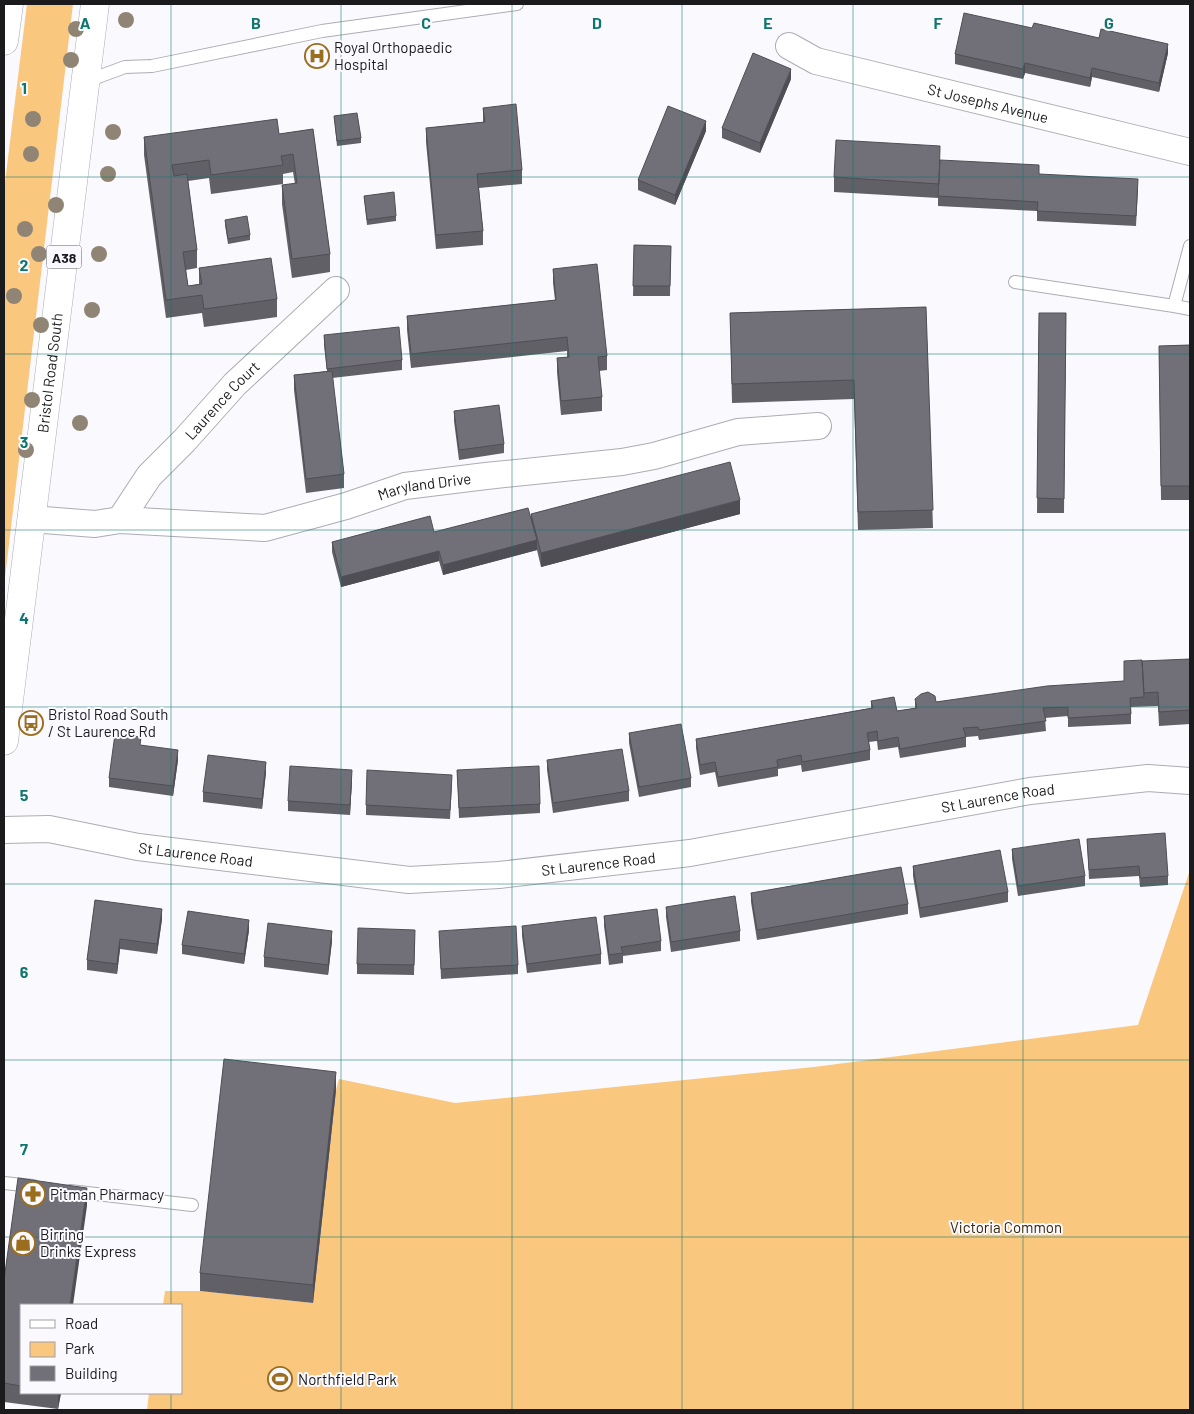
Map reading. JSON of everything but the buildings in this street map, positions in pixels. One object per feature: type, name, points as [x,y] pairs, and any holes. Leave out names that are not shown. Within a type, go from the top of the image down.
[{"type":"highway","points":[[4,41],[8,4]]},
{"type":"highway","name":"Bristol Road South","points":[[4,741],[10,652],[31,520],[87,81],[95,4]]},
{"type":"street","name":"St Josephs Avenue","points":[[789,46],[816,61],[1190,152]]},
{"type":"street","name":"Laurence Court","points":[[120,520],[149,476],[184,441],[235,384],[336,290]]},
{"type":"street","name":"Maryland Drive","points":[[31,520],[94,524],[120,520],[265,528],[346,506],[405,486],[622,462],[654,456],[738,432],[818,426]]},
{"type":"street","name":"St Laurence Road","points":[[4,830],[49,829],[138,848],[409,880],[499,875],[690,853],[1030,791],[1148,778],[1190,781]]},
{"type":"lane","points":[[87,81],[125,67],[152,66],[322,31],[517,4]]},
{"type":"lane","points":[[1174,306],[1190,246]]},
{"type":"lane","points":[[1015,282],[1190,309]]},
{"type":"lane","points":[[4,1183],[41,1188]]},
{"type":"lane","points":[[60,1190],[192,1205]]},
{"type":"green space","points":[[27,4],[73,4],[4,586],[4,190]]},
{"type":"green space","name":"Victoria Common","points":[[1190,870],[1190,1410],[147,1410],[149,1394],[182,1394],[182,1304],[163,1304],[165,1291],[200,1291],[313,1303],[336,1090],[339,1079],[455,1103],[814,1067],[1138,1025]]},
{"type":"place","name":"Royal Orthopaedic Hospital","points":[[317,56]]},
{"type":"place","name":"Bristol Road South / St Laurence Rd","points":[[31,723]]},
{"type":"place","name":"Pitman Pharmacy","points":[[33,1194]]},
{"type":"place","name":"Birring Drinks Express","points":[[23,1243]]},
{"type":"place","name":"Northfield Park","points":[[280,1379]]}]
